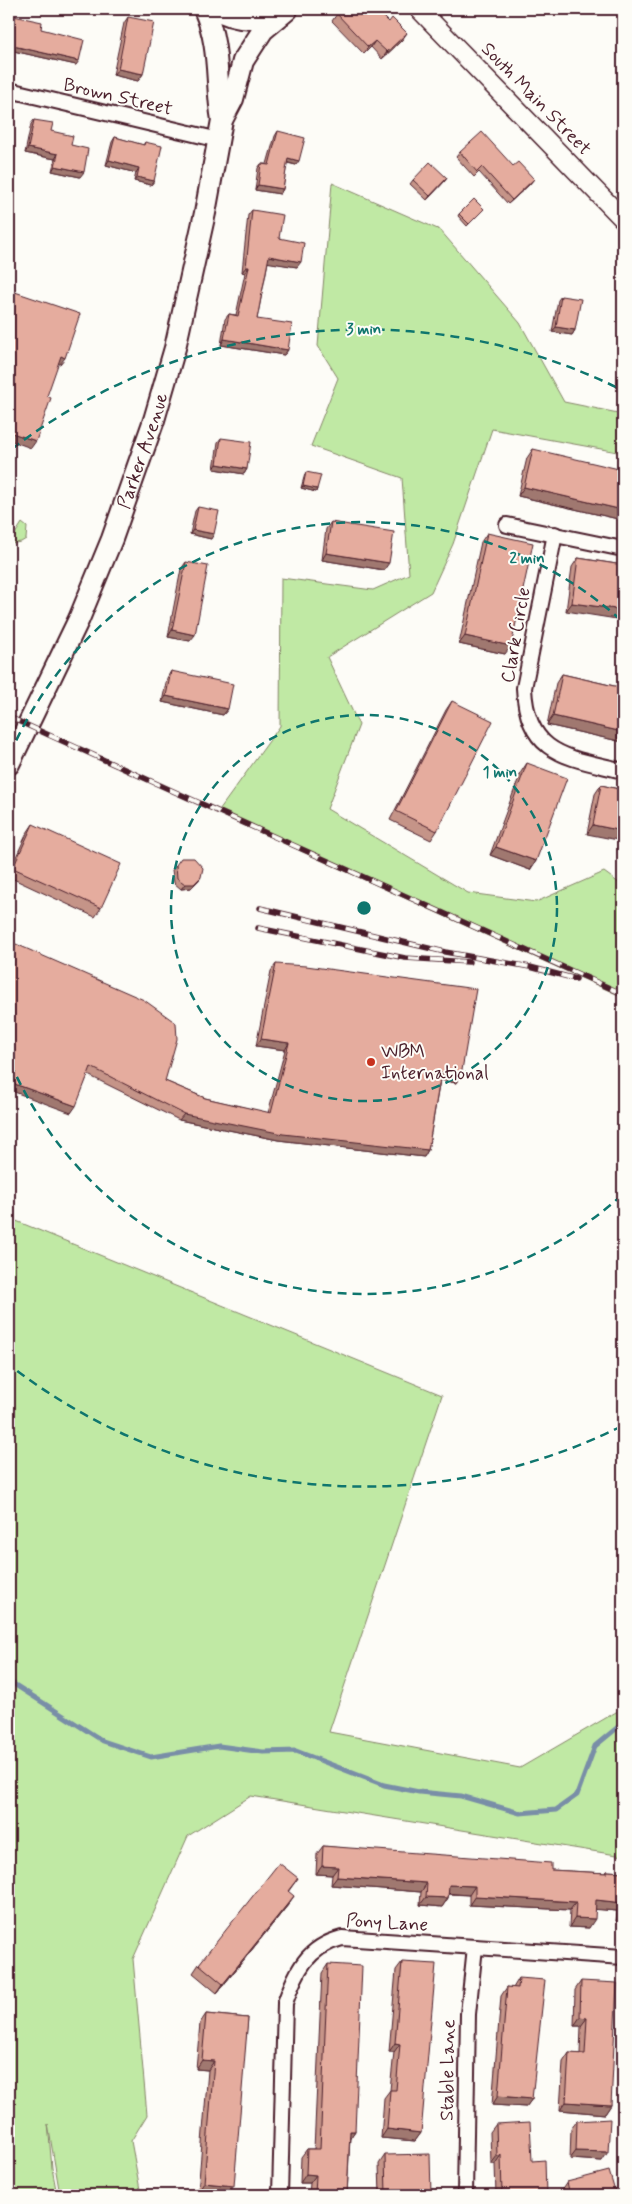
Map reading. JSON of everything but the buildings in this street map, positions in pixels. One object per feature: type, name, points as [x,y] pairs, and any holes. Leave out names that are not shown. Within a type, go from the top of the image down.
[{"type":"main road","name":"Parker Avenue","points":[[204,9],[217,55],[217,96],[222,120]]},
{"type":"main road","points":[[216,9],[228,16],[248,19],[262,19],[288,10]]},
{"type":"main road","name":"Parker Avenue","points":[[9,764],[79,619],[112,539],[145,446],[175,348],[222,120],[233,99],[247,53],[263,30],[288,10]]},
{"type":"street","name":"South Main Street","points":[[419,9],[623,219]]},
{"type":"street","name":"Brown Street","points":[[9,90],[218,140]]},
{"type":"street","points":[[507,525],[623,549]]},
{"type":"street","name":"Clark Circle","points":[[555,534],[524,688],[525,705],[532,729],[545,744],[561,754],[623,771]]},
{"type":"street","name":"Pony Lane","points":[[280,2195],[285,2003],[305,1958],[326,1942],[342,1938],[623,1957]]},
{"type":"street","name":"Stable Lane","points":[[465,2195],[468,2014],[475,1947]]},
{"type":"green space","points":[[332,183],[440,230],[520,323],[564,402],[623,414],[623,453],[492,429],[453,544],[431,592],[327,657],[359,725],[327,809],[468,893],[536,902],[604,872],[623,886],[623,997],[217,813],[280,726],[281,578],[373,590],[409,574],[402,478],[311,446],[338,378],[318,346]]},
{"type":"green space","points":[[22,523],[27,527],[26,539],[9,544],[9,532],[15,534]]},
{"type":"green space","points":[[9,1218],[442,1395],[329,1732],[520,1768],[623,1708],[623,1856],[251,1796],[188,1836],[133,1959],[147,2115],[131,2141],[141,2195],[60,2195],[48,2124],[52,2168],[57,2195],[9,2195]]},
{"type":"waterway","points":[[9,1681],[103,1741],[151,1757],[219,1746],[263,1752],[296,1751],[384,1785],[419,1792],[461,1796],[520,1813],[556,1810],[577,1795],[595,1746],[623,1723]]},
{"type":"railway","points":[[9,717],[623,994]]},
{"type":"railway","points":[[260,908],[445,952],[530,967],[576,979]]},
{"type":"railway","points":[[258,928],[405,958],[469,962]]},
{"type":"place","name":"WBM International","points":[[371,1062]]}]
